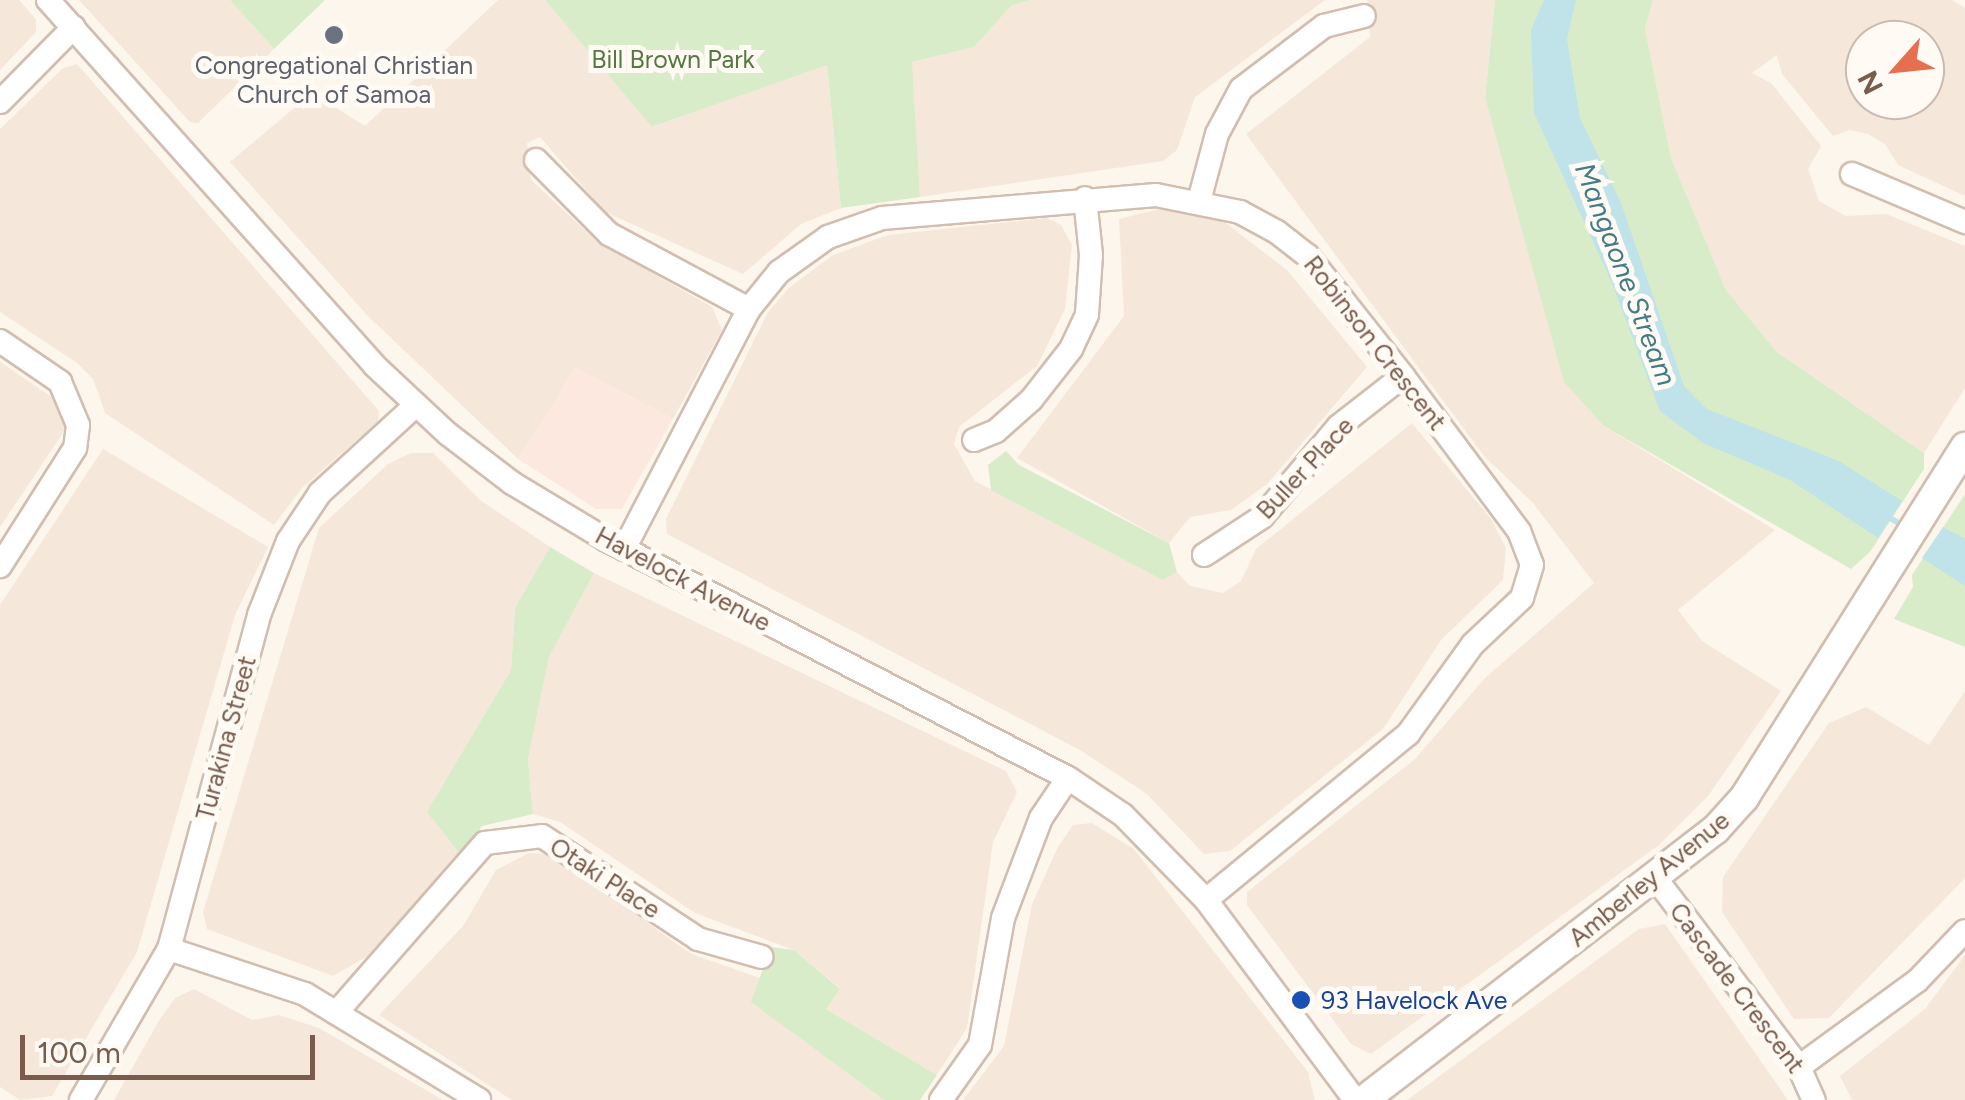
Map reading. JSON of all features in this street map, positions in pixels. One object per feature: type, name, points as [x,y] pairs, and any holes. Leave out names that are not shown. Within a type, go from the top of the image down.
[{"type":"street","name":"Havelock Avenue","points":[[48,0],[415,406],[512,484],[624,549],[1068,778],[1123,815],[1206,900],[1355,1100]]},
{"type":"street","points":[[1199,201],[1216,134],[1241,89],[1324,26],[1364,16]]},
{"type":"street","points":[[0,102],[74,27]]},
{"type":"street","points":[[536,160],[609,234],[749,309]]},
{"type":"street","points":[[1852,174],[1965,222]]},
{"type":"street","name":"Robinson Crescent","points":[[624,549],[749,309],[779,272],[854,226],[1084,198],[1156,194],[1240,212],[1308,256],[1519,530],[1532,566],[1522,598],[1473,644],[1408,734],[1206,900]]},
{"type":"street","points":[[974,440],[996,431],[1032,400],[1071,348],[1087,314],[1091,254],[1084,198]]},
{"type":"street","points":[[0,341],[60,382],[78,424],[75,448],[0,566]]},
{"type":"street","name":"Buller Place","points":[[1204,556],[1262,517],[1338,426],[1403,376]]},
{"type":"street","name":"Turakina Street","points":[[81,1100],[169,949],[259,614],[288,542],[320,493],[415,406]]},
{"type":"street","name":"Amberley Avenue","points":[[1364,1100],[1656,879],[1744,798],[1965,446]]},
{"type":"street","points":[[941,1100],[980,1045],[1004,918],[1041,818],[1068,778]]},
{"type":"street","name":"Otaki Place","points":[[336,1013],[485,843],[542,836],[698,939],[762,957]]},
{"type":"street","name":"Cascade Crescent","points":[[1656,879],[1798,1067],[1814,1100]]},
{"type":"street","points":[[1798,1067],[1917,981],[1965,931]]},
{"type":"street","points":[[169,949],[269,978],[336,1013],[479,1100]]},
{"type":"shaded area","points":[[0,0],[19,0],[36,19],[36,32],[0,70]]},
{"type":"shaded area","points":[[79,0],[230,0],[274,49],[198,123],[190,122]]},
{"type":"shaded area","points":[[498,0],[545,0],[653,127],[827,64],[841,208],[801,224],[743,274],[605,212],[540,137],[527,143],[531,180],[598,242],[712,307],[722,330],[673,419],[576,368],[518,459],[367,315],[230,162],[312,93],[365,126]]},
{"type":"shaded area","points":[[1031,0],[1325,0],[1195,97],[1177,150],[1163,161],[920,197],[911,62],[974,47],[1012,5]]},
{"type":"shaded area","points":[[1367,0],[1495,0],[1485,97],[1604,426],[1775,530],[1678,610],[1702,641],[1781,691],[1708,796],[1659,845],[1371,1054],[1351,1044],[1247,905],[1247,892],[1415,759],[1485,678],[1594,583],[1533,503],[1484,456],[1246,134],[1370,37]]},
{"type":"shaded area","points":[[1653,0],[1952,0],[1965,8],[1965,196],[1898,165],[1885,144],[1868,134],[1850,130],[1833,136],[1782,74],[1777,55],[1752,73],[1771,83],[1821,146],[1808,169],[1819,201],[1846,216],[1886,214],[1965,246],[1965,388],[1924,453],[1777,352],[1726,290],[1671,158],[1645,28]]},
{"type":"shaded area","points":[[77,64],[379,411],[378,421],[302,488],[274,525],[105,413],[93,379],[77,363],[0,312],[0,129],[63,68]]},
{"type":"shaded area","points":[[1196,200],[1287,270],[1367,367],[1267,484],[1231,510],[1190,517],[1169,543],[1017,458],[1124,316],[1119,219]]},
{"type":"shaded area","points":[[1047,218],[1061,225],[1072,245],[1065,309],[1037,366],[959,427],[954,444],[975,481],[1162,579],[1177,572],[1190,586],[1223,593],[1241,581],[1256,549],[1412,423],[1491,519],[1506,548],[1503,580],[1441,640],[1383,729],[1230,851],[1204,854],[1147,794],[1080,750],[667,534],[666,519],[768,312],[790,287],[833,255],[888,235]]},
{"type":"shaded area","points":[[0,362],[52,397],[65,410],[67,427],[0,527]]},
{"type":"shaded area","points":[[576,368],[673,419],[622,509],[596,509],[518,459]]},
{"type":"shaded area","points":[[103,449],[268,547],[235,615],[137,952],[52,1096],[20,1100],[0,1087],[0,605]]},
{"type":"shaded area","points":[[411,453],[433,453],[480,500],[550,547],[515,608],[511,670],[428,812],[461,855],[380,949],[333,976],[207,929],[203,912],[319,528],[388,464]]},
{"type":"shaded area","points":[[594,573],[1006,771],[1017,792],[993,842],[967,1028],[937,1075],[826,1009],[840,988],[794,950],[695,913],[560,822],[533,814],[528,759],[549,657]]},
{"type":"shaded area","points":[[1965,691],[1965,878],[1829,1018],[1794,1019],[1722,912],[1723,877],[1829,723],[1866,707],[1929,745]]},
{"type":"shaded area","points":[[1092,823],[1134,849],[1308,1072],[1315,1100],[963,1100],[1004,1046],[1032,904],[1058,847],[1073,825]]},
{"type":"shaded area","points":[[529,853],[555,855],[689,953],[760,978],[752,1002],[884,1100],[512,1100],[379,1015],[463,926],[496,870]]},
{"type":"shaded area","points":[[1665,924],[1788,1100],[1407,1100],[1639,929]]},
{"type":"shaded area","points":[[1965,955],[1965,1100],[1852,1100],[1840,1076],[1925,1009]]},
{"type":"shaded area","points":[[194,989],[252,1020],[279,1015],[319,1028],[443,1100],[114,1100],[175,998]]},
{"type":"green space","points":[[230,0],[325,0],[274,49]]},
{"type":"green space","name":"Bill Brown Park","points":[[545,0],[1031,0],[1012,5],[974,47],[912,62],[920,197],[841,208],[827,65],[652,127]]},
{"type":"green space","points":[[1495,0],[1653,0],[1645,28],[1671,158],[1726,290],[1777,352],[1924,453],[1924,469],[1870,552],[1851,569],[1604,426],[1564,382],[1485,97]]},
{"type":"green space","points":[[1006,451],[1019,465],[1169,543],[1177,572],[1163,580],[991,490],[988,465]]},
{"type":"green space","points":[[1965,494],[1965,647],[1894,619],[1913,587],[1912,575]]},
{"type":"green space","points":[[550,547],[594,573],[549,657],[528,759],[533,814],[482,826],[461,855],[427,812],[511,670],[515,608]]},
{"type":"green space","points":[[771,947],[794,950],[840,989],[826,1009],[937,1075],[920,1100],[884,1100],[751,1002]]},
{"type":"water","points":[[1544,0],[1576,0],[1567,39],[1580,118],[1621,203],[1684,386],[1707,409],[1839,461],[1902,501],[1878,538],[1790,480],[1703,443],[1660,411],[1612,283],[1534,113],[1531,30]]},
{"type":"water","points":[[1943,527],[1965,539],[1965,586],[1922,558]]},
{"type":"waterway","name":"Mangaone Stream","points":[[1883,514],[1907,528]]},
{"type":"place","name":"Congregational Christian Church of Samoa","points":[[334,35]]},
{"type":"place","name":"93 Havelock Ave","points":[[1301,1000]]}]
